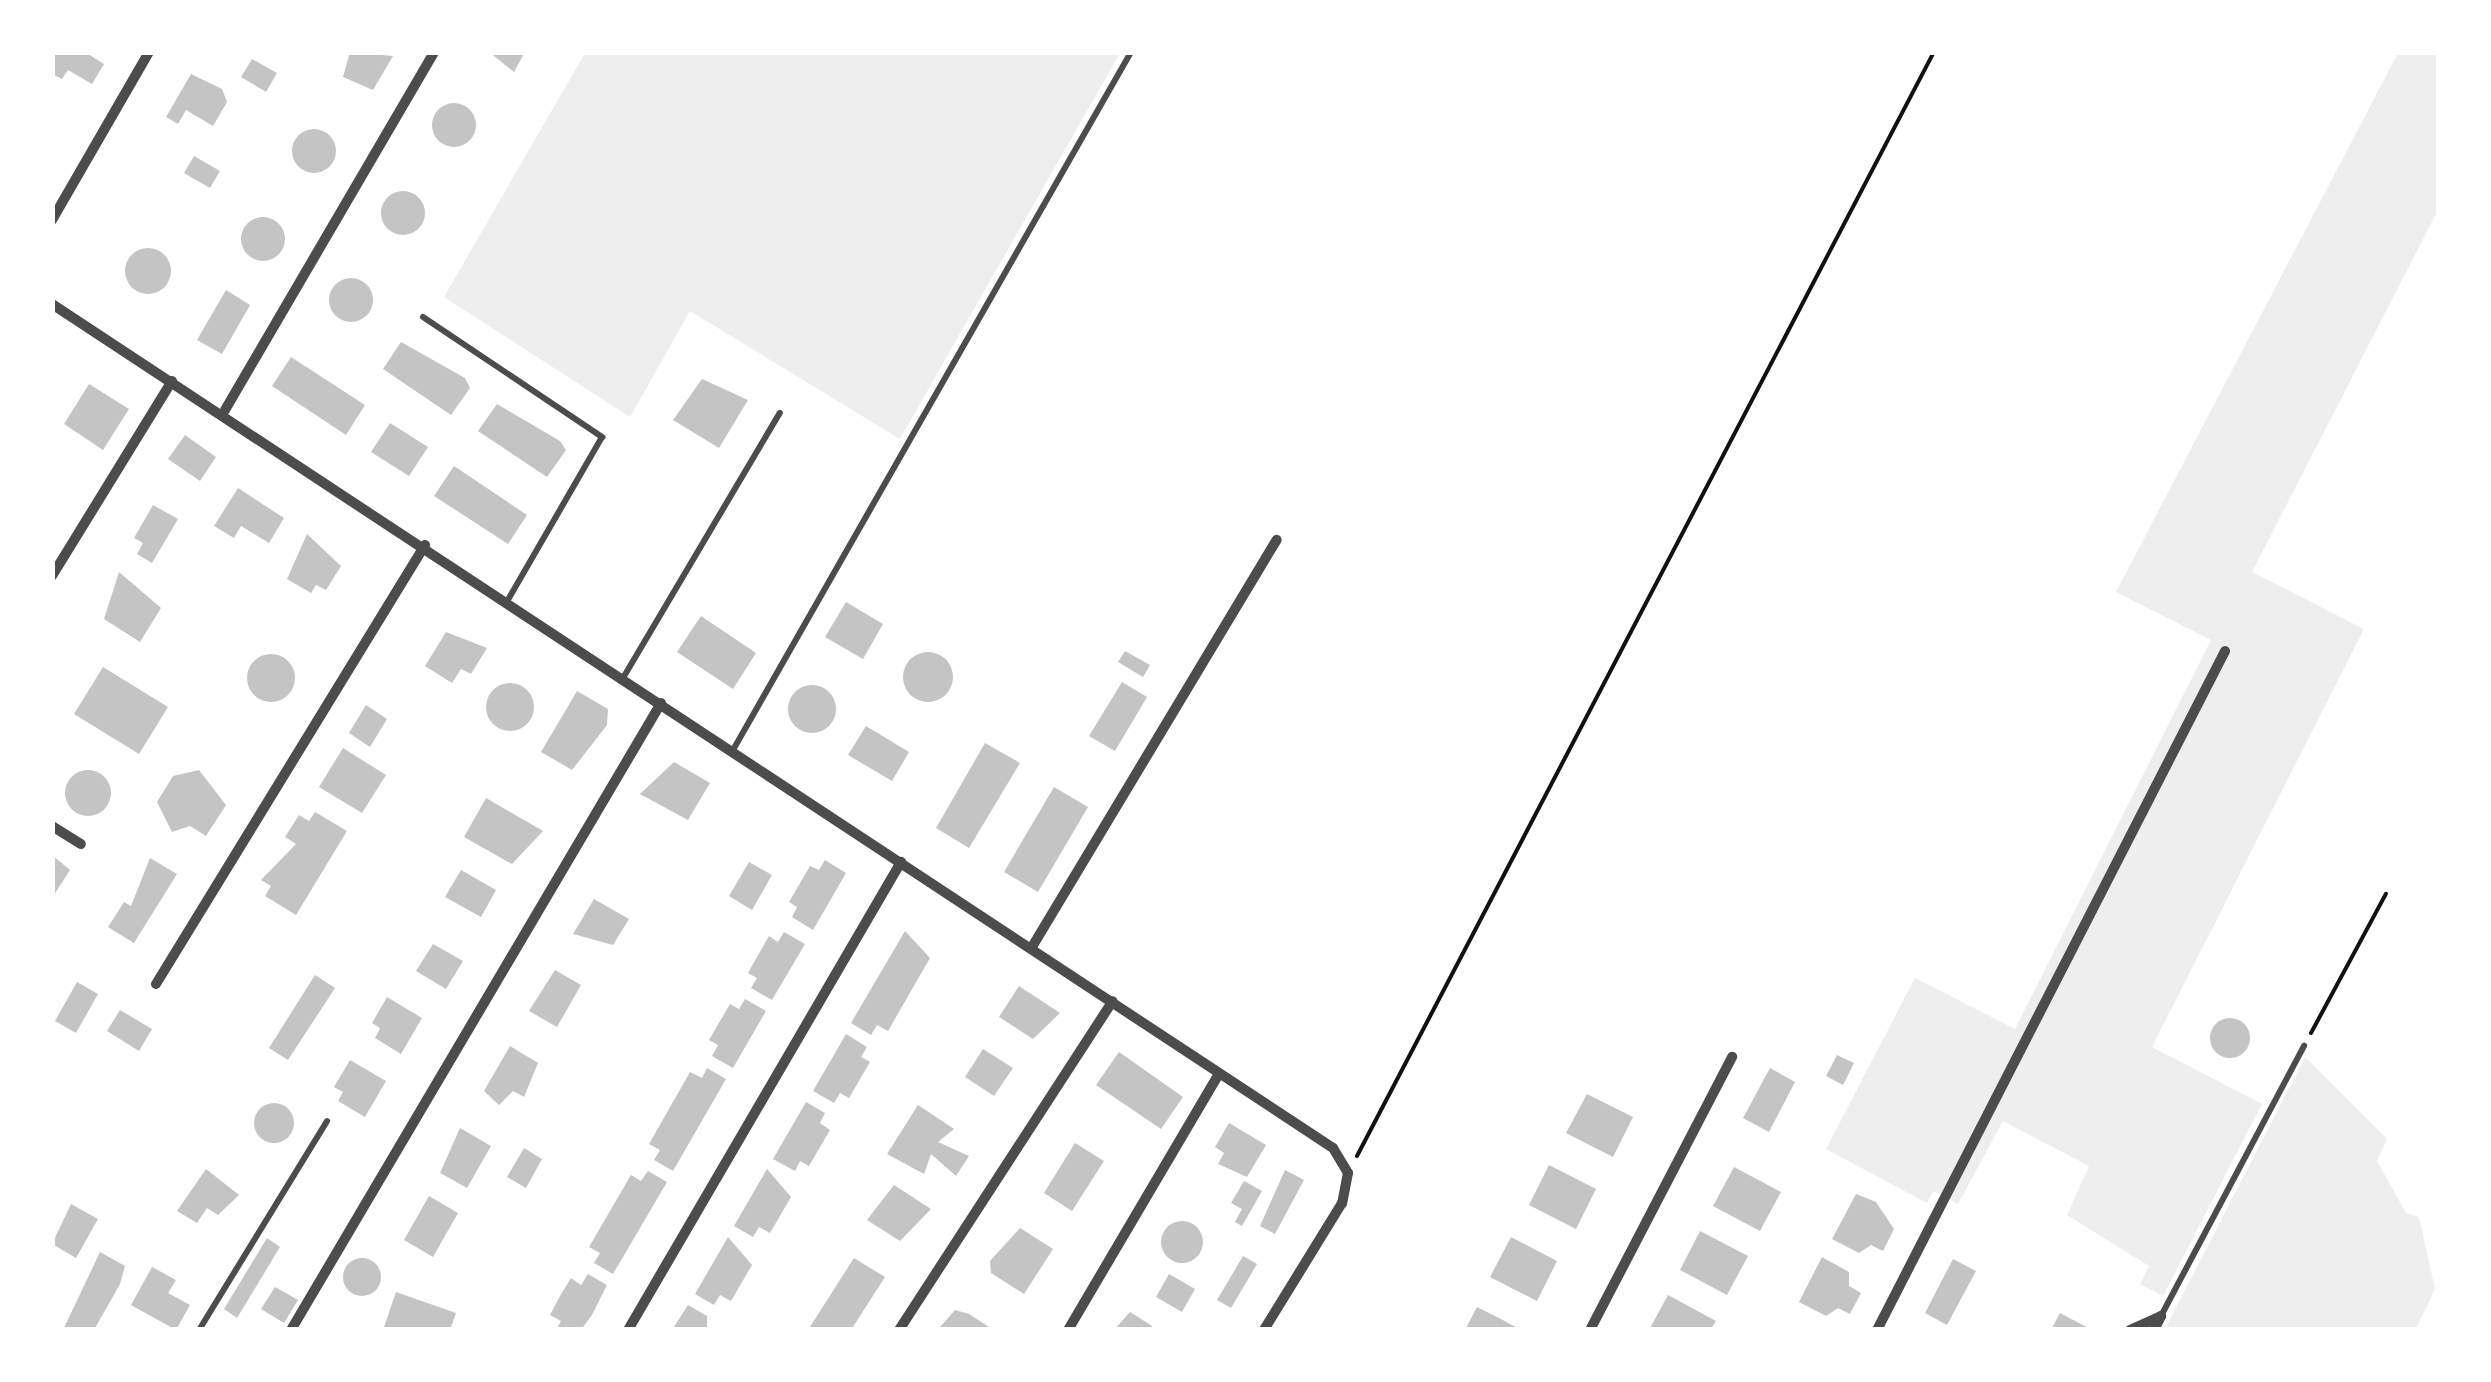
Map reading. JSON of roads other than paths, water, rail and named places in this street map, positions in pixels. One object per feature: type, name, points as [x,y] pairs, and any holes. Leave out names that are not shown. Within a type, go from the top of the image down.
[{"type":"street","points":[[52,220],[150,52]]},
{"type":"street","points":[[224,410],[434,52]]},
{"type":"street","points":[[52,304],[224,410],[1333,1148],[1348,1173],[1342,1202],[1264,1330]]},
{"type":"street","points":[[52,576],[172,381]]},
{"type":"street","points":[[1032,947],[1278,540]]},
{"type":"street","points":[[156,984],[425,545]]},
{"type":"street","points":[[1877,1330],[2224,651]]},
{"type":"street","points":[[290,1330],[661,703]]},
{"type":"street","points":[[52,826],[81,844]]},
{"type":"street","points":[[628,1330],[901,862]]},
{"type":"street","points":[[899,1330],[1113,1001]]},
{"type":"street","points":[[1590,1330],[1732,1057]]},
{"type":"street","points":[[1068,1330],[1219,1074]]},
{"type":"street","points":[[2130,1330],[2161,1316]]},
{"type":"street","points":[[2154,1330],[2161,1316]]},
{"type":"lane","points":[[733,750],[1131,52]]},
{"type":"lane","points":[[423,317],[602,438],[508,600]]},
{"type":"lane","points":[[624,678],[780,413]]},
{"type":"lane","points":[[2161,1316],[2304,1046]]},
{"type":"lane","points":[[200,1330],[326,1122]]}]
